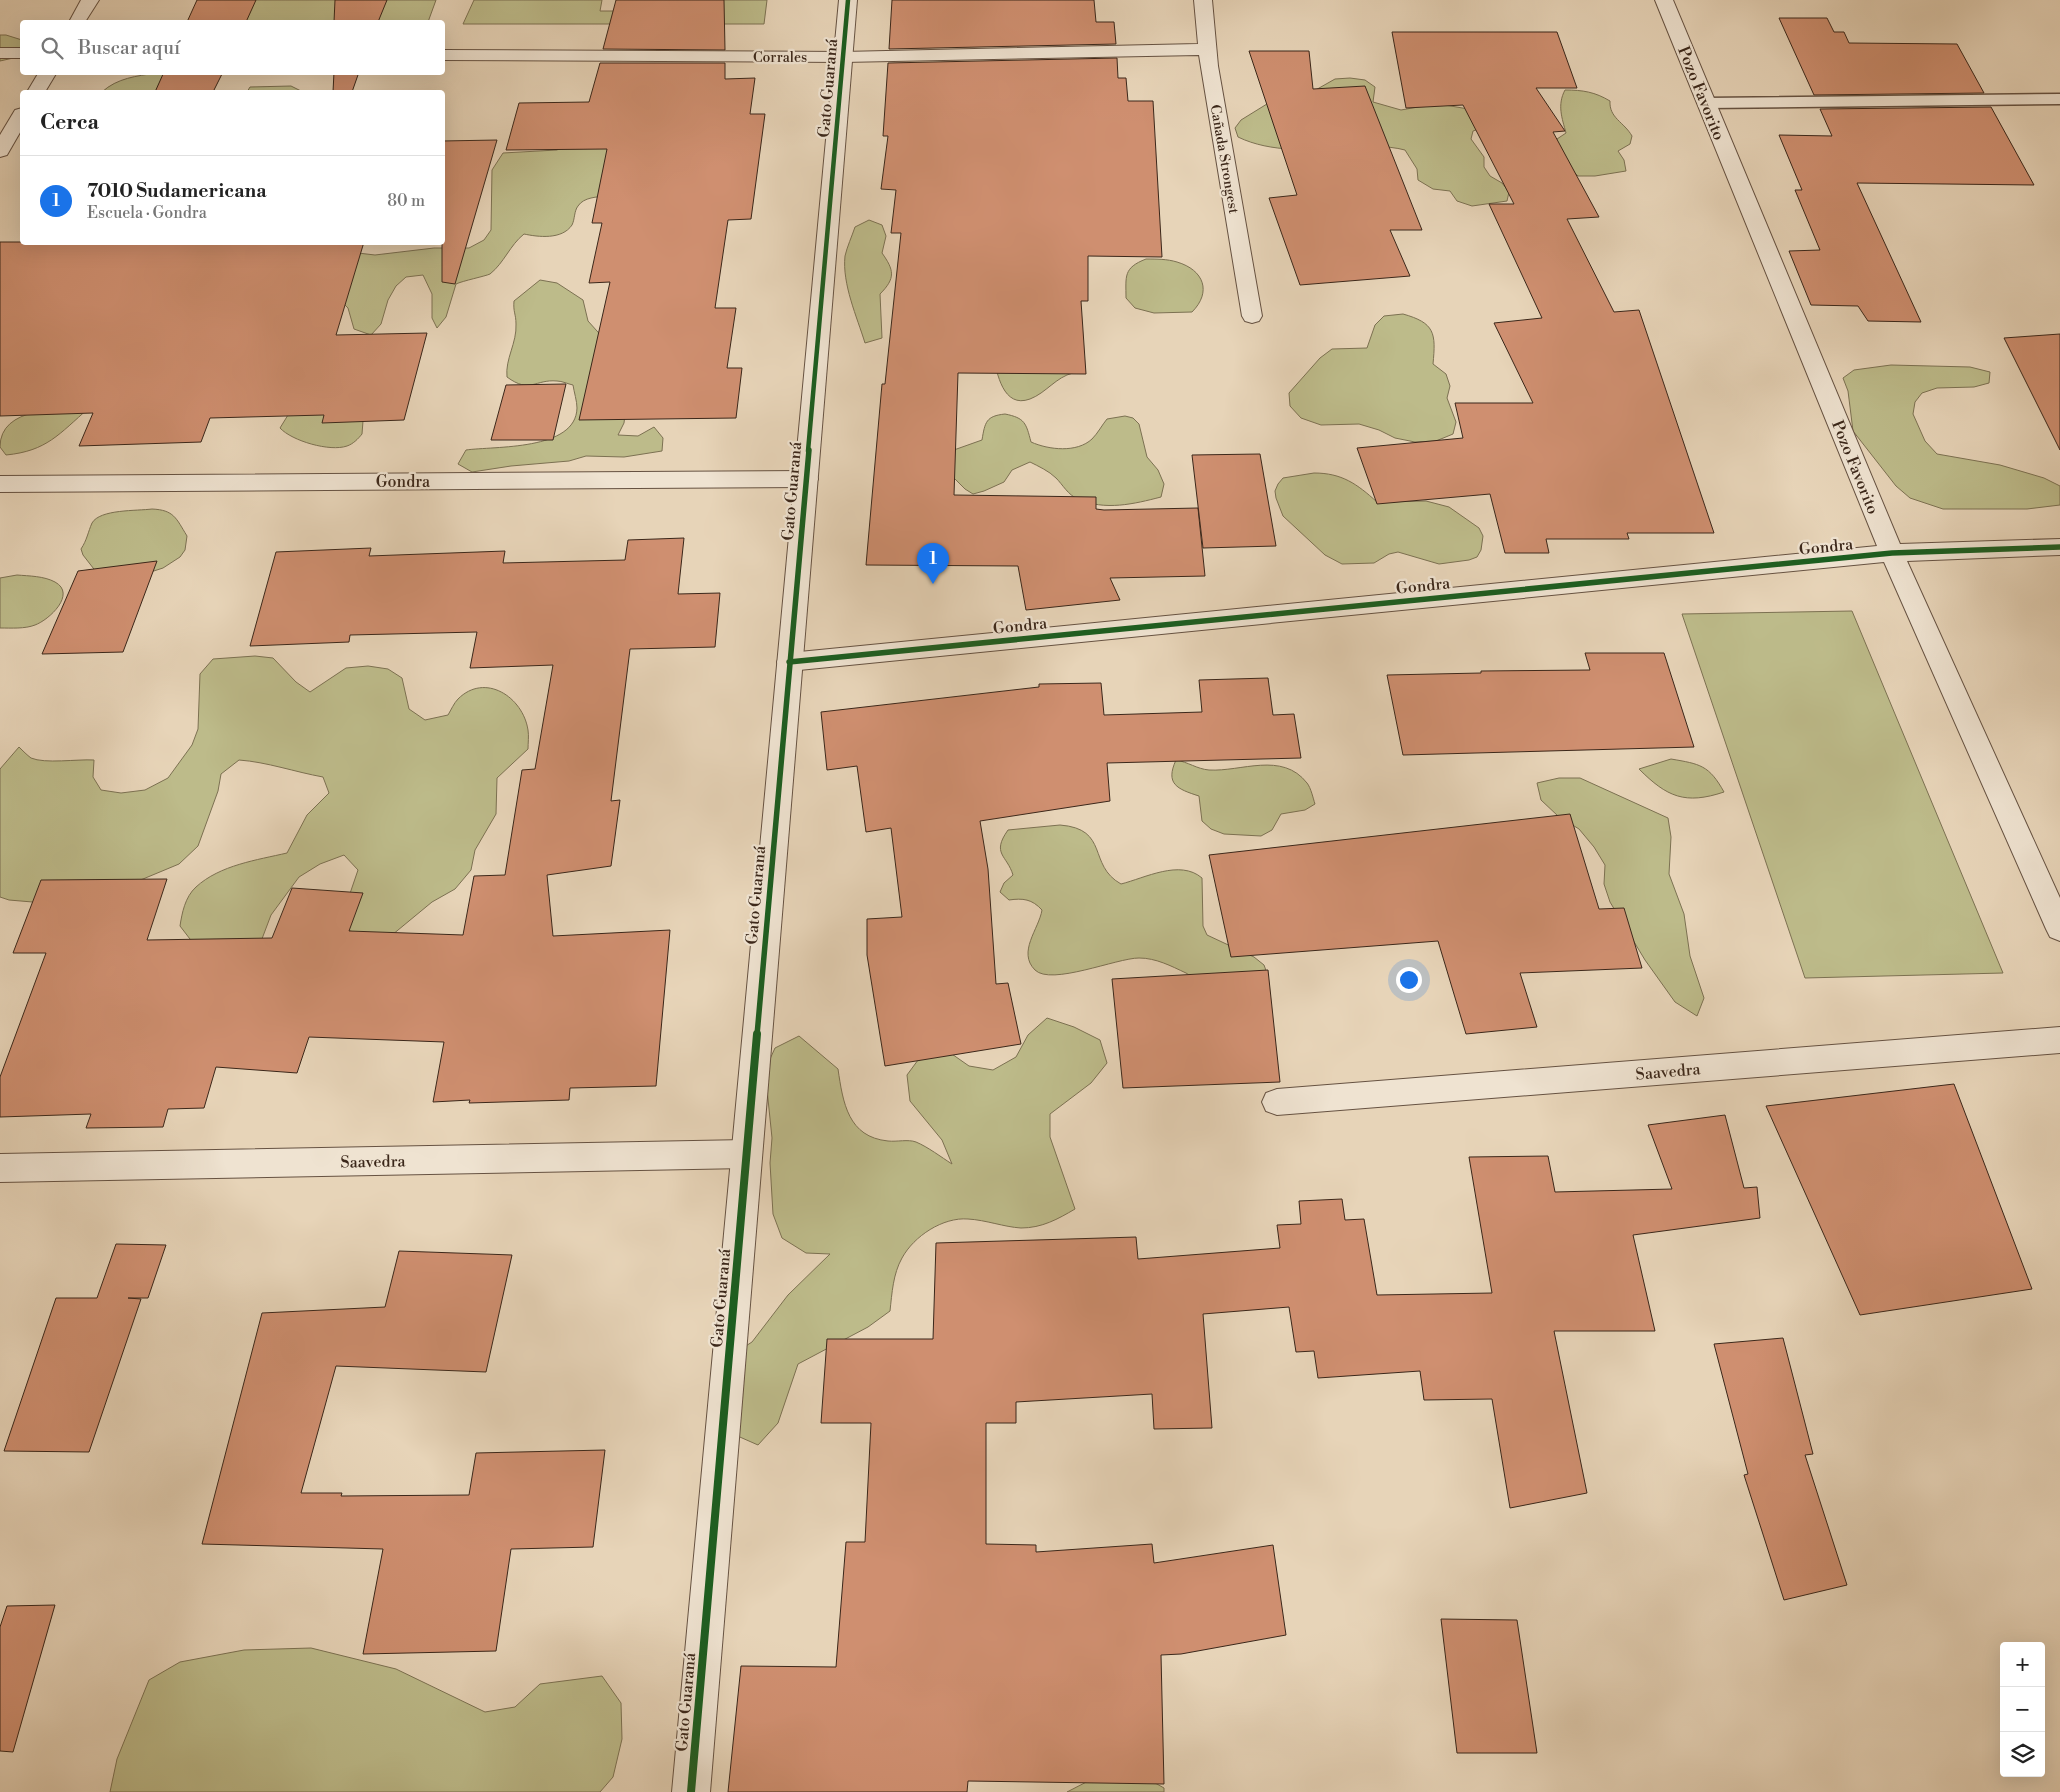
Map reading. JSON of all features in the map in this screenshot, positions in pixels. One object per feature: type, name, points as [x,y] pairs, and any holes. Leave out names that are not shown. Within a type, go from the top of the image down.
[{"type":"street","points":[[78,20],[90,0]]},
{"type":"street","name":"Gato Guaraná","points":[[691,1792],[848,0]]},
{"type":"street","name":"Cañada Strongest","points":[[1203,0],[1209,66],[1252,316]]},
{"type":"street","name":"Pozo Favorito","points":[[1664,0],[1892,553],[2060,929]]},
{"type":"street","name":"Corrales","points":[[445,56],[843,57],[1207,49]]},
{"type":"street","points":[[0,53],[20,53]]},
{"type":"street","points":[[37,90],[46,75]]},
{"type":"street","points":[[0,152],[20,117]]},
{"type":"street","name":"Gondra","points":[[0,484],[807,479]]},
{"type":"street","name":"Gondra","points":[[789,662],[1892,553],[2060,547]]},
{"type":"street","name":"Saavedra","points":[[1277,1102],[2060,1040]]},
{"type":"street","name":"Saavedra","points":[[0,1168],[746,1154]]},
{"type":"lane","points":[[1706,103],[2060,98]]},
{"type":"shaded area","points":[[256,0],[436,0],[429,20],[194,20],[198,13]]},
{"type":"shaded area","points":[[474,0],[602,0],[600,11],[640,11],[643,0],[767,0],[764,24],[463,24]]},
{"type":"shaded area","points":[[0,35],[20,39],[20,56],[0,61]]},
{"type":"shaded area","points":[[146,75],[214,75],[157,90],[104,90],[121,81]]},
{"type":"shaded area","points":[[1335,79],[1365,80],[1375,87],[1373,102],[1401,110],[1429,105],[1445,105],[1474,110],[1487,126],[1473,131],[1471,139],[1484,157],[1484,167],[1490,176],[1502,183],[1509,192],[1507,201],[1472,206],[1457,201],[1450,191],[1433,189],[1418,180],[1417,169],[1405,150],[1391,147],[1278,148],[1264,146],[1238,137],[1235,128],[1241,120],[1275,99],[1305,96]]},
{"type":"shaded area","points":[[291,86],[299,90],[248,90],[250,87]]},
{"type":"shaded area","points":[[1565,90],[1589,92],[1610,101],[1610,107],[1614,116],[1632,136],[1630,144],[1618,151],[1624,160],[1626,171],[1595,176],[1578,176],[1567,164],[1558,150],[1557,144],[1557,139],[1566,133],[1561,106]]},
{"type":"shaded area","points":[[615,129],[607,196],[591,198],[581,203],[568,230],[550,236],[524,234],[490,274],[456,284],[446,317],[437,328],[432,318],[432,294],[423,275],[406,277],[396,286],[388,300],[381,324],[371,335],[354,329],[348,308],[339,299],[358,253],[375,255],[434,248],[469,248],[484,240],[491,230],[492,170],[503,153],[557,150],[570,142]]},
{"type":"shaded area","points":[[869,220],[882,225],[886,236],[882,253],[889,264],[892,274],[889,283],[880,294],[882,338],[865,343],[848,289],[845,256],[855,227]]},
{"type":"shaded area","points":[[1146,259],[1177,262],[1194,270],[1202,282],[1203,290],[1202,297],[1192,312],[1154,313],[1135,308],[1126,298],[1127,274],[1133,266]]},
{"type":"shaded area","points":[[540,280],[557,283],[583,300],[588,321],[606,341],[627,398],[624,423],[618,435],[638,436],[654,427],[663,438],[662,451],[624,457],[586,456],[569,461],[511,466],[472,472],[458,464],[466,450],[532,444],[563,432],[573,422],[577,402],[573,385],[559,381],[549,381],[532,385],[521,385],[507,377],[508,364],[516,331],[514,301]]},
{"type":"shaded area","points":[[1403,314],[1422,321],[1431,331],[1434,344],[1433,364],[1446,374],[1450,386],[1447,398],[1456,422],[1453,434],[1436,441],[1415,442],[1395,438],[1379,430],[1359,424],[1321,425],[1301,418],[1290,406],[1289,393],[1320,358],[1332,349],[1367,348],[1375,325],[1384,316]]},
{"type":"shaded area","points":[[993,355],[1073,373],[1061,378],[1036,396],[1021,401],[1013,399],[1003,388]]},
{"type":"shaded area","points":[[1891,365],[1970,367],[1990,372],[1989,383],[1974,387],[1937,388],[1922,393],[1915,402],[1913,414],[1925,441],[1937,454],[2000,465],[2044,478],[2060,486],[2060,505],[2027,509],[1943,509],[1910,498],[1896,486],[1853,431],[1848,391],[1843,378],[1854,370]]},
{"type":"shaded area","points":[[89,408],[52,440],[32,450],[6,455],[0,447],[3,434],[10,424],[21,417],[34,412],[49,410]]},
{"type":"shaded area","points":[[326,411],[363,421],[362,434],[349,445],[331,448],[302,441],[280,428],[288,415]]},
{"type":"shaded area","points":[[1005,414],[1017,417],[1024,422],[1031,442],[1046,447],[1063,449],[1079,446],[1092,439],[1107,419],[1125,416],[1133,418],[1139,424],[1147,457],[1158,470],[1164,484],[1161,497],[1120,505],[1088,503],[1074,497],[1053,475],[1030,462],[1012,470],[1004,482],[973,494],[965,489],[948,472],[951,451],[982,440],[984,429],[990,418]]},
{"type":"shaded area","points":[[1314,473],[1341,477],[1356,485],[1377,502],[1426,501],[1449,507],[1479,528],[1483,536],[1481,550],[1477,557],[1469,560],[1439,564],[1398,552],[1389,554],[1374,563],[1342,564],[1325,555],[1283,516],[1276,498],[1275,491],[1283,478]]},
{"type":"shaded area","points":[[152,509],[165,511],[174,516],[187,536],[185,550],[180,557],[163,568],[135,577],[97,573],[83,555],[81,549],[96,518],[111,513]]},
{"type":"shaded area","points":[[17,575],[41,577],[55,582],[61,587],[63,593],[62,600],[59,606],[47,618],[35,625],[22,628],[0,628],[0,578]]},
{"type":"shaded area","points":[[1852,611],[2003,973],[1805,978],[1682,614]]},
{"type":"shaded area","points":[[255,656],[273,658],[296,682],[310,692],[346,668],[368,666],[388,669],[402,678],[409,709],[425,720],[448,715],[458,699],[469,691],[480,688],[491,688],[501,692],[519,707],[525,718],[528,730],[528,749],[497,778],[496,814],[475,850],[471,870],[455,889],[432,902],[392,935],[367,938],[346,929],[344,911],[358,870],[344,855],[320,864],[299,877],[271,915],[240,997],[203,956],[180,926],[187,900],[196,887],[216,873],[239,864],[287,853],[307,815],[329,793],[323,777],[239,760],[221,774],[218,791],[198,846],[179,864],[131,884],[56,904],[9,900],[0,897],[0,769],[19,747],[31,758],[37,760],[94,760],[93,777],[101,790],[121,793],[145,790],[168,778],[192,745],[198,729],[200,674],[213,659]]},
{"type":"shaded area","points":[[1671,759],[1703,767],[1719,783],[1724,792],[1698,798],[1677,796],[1649,779],[1639,769]]},
{"type":"shaded area","points":[[1176,760],[1209,770],[1261,765],[1286,768],[1297,773],[1307,783],[1315,804],[1305,810],[1281,814],[1272,830],[1261,836],[1224,834],[1211,829],[1202,821],[1199,796],[1179,788],[1175,784],[1172,775]]},
{"type":"shaded area","points":[[1559,778],[1580,778],[1668,818],[1671,837],[1669,874],[1684,914],[1690,956],[1704,998],[1697,1016],[1675,1002],[1645,960],[1610,902],[1604,884],[1605,865],[1594,847],[1579,829],[1558,816],[1541,800],[1537,783]]},
{"type":"shaded area","points":[[1060,825],[1076,828],[1086,833],[1092,840],[1104,867],[1121,884],[1151,874],[1173,870],[1183,870],[1202,878],[1203,926],[1207,935],[1254,957],[1264,965],[1268,976],[1226,981],[1201,981],[1163,963],[1139,958],[1055,975],[1043,974],[1035,970],[1028,956],[1031,940],[1042,910],[1027,900],[1009,900],[1000,892],[1004,883],[1013,875],[1002,854],[1001,844],[1008,830]]},
{"type":"shaded area","points":[[1047,1018],[1074,1027],[1100,1040],[1107,1063],[1091,1083],[1050,1114],[1050,1137],[1075,1209],[1050,1222],[1029,1228],[958,1219],[939,1225],[922,1235],[907,1250],[899,1264],[892,1291],[890,1311],[868,1327],[798,1364],[778,1423],[758,1445],[733,1434],[727,1358],[752,1342],[788,1295],[830,1254],[806,1253],[782,1238],[773,1214],[770,1163],[772,1138],[765,1070],[775,1048],[799,1036],[838,1069],[845,1106],[856,1125],[864,1133],[888,1141],[916,1142],[952,1164],[942,1140],[910,1101],[907,1075],[921,1056],[949,1052],[969,1066],[993,1070],[1016,1057],[1028,1035]]},
{"type":"shaded area","points":[[311,1648],[396,1669],[485,1712],[515,1707],[540,1684],[602,1676],[621,1703],[622,1739],[613,1777],[600,1792],[110,1792],[117,1759],[149,1680],[180,1662],[244,1650]]},
{"type":"shaded area","points":[[1134,1771],[1164,1788],[1164,1792],[1067,1792],[1100,1775]]},
{"type":"building","points":[[197,0],[256,0],[247,20],[188,20]]},
{"type":"building","points":[[335,0],[387,0],[379,20],[334,20]]},
{"type":"building","points":[[616,0],[724,0],[725,50],[603,49]]},
{"type":"building","points":[[892,0],[1094,0],[1096,22],[1114,22],[1116,44],[889,49]]},
{"type":"building","points":[[1779,18],[1827,18],[1834,32],[1844,32],[1849,43],[1957,44],[1984,93],[1814,95]]},
{"type":"building","points":[[1392,32],[1557,32],[1577,88],[1536,88],[1565,131],[1553,132],[1599,217],[1567,219],[1614,312],[1639,310],[1714,533],[1627,533],[1629,539],[1546,539],[1549,553],[1505,553],[1490,494],[1377,504],[1357,448],[1463,438],[1455,403],[1533,403],[1494,323],[1542,318],[1489,204],[1514,204],[1463,105],[1406,108]]},
{"type":"building","points":[[1249,51],[1309,51],[1313,89],[1365,86],[1422,230],[1390,230],[1410,276],[1300,285],[1269,198],[1297,195]]},
{"type":"building","points":[[1117,58],[1118,78],[1126,78],[1128,101],[1153,101],[1162,257],[1088,256],[1088,301],[1081,301],[1086,374],[958,373],[954,495],[1096,497],[1096,509],[1104,510],[1198,508],[1205,576],[1110,578],[1120,600],[1026,610],[1018,566],[866,565],[882,384],[885,384],[901,233],[891,233],[896,190],[881,189],[888,136],[883,136],[888,63]]},
{"type":"building","points":[[600,63],[725,63],[725,79],[755,78],[750,114],[765,114],[751,219],[728,220],[715,308],[736,308],[727,368],[742,368],[736,418],[579,420],[610,282],[589,283],[602,223],[592,223],[607,149],[506,150],[519,103],[589,102]]},
{"type":"building","points":[[163,75],[222,75],[214,90],[156,90]]},
{"type":"building","points":[[334,75],[358,75],[353,90],[333,90]]},
{"type":"building","points":[[1991,107],[2034,185],[1857,183],[1921,322],[1868,321],[1858,306],[1811,305],[1789,251],[1820,250],[1795,190],[1802,190],[1779,135],[1832,136],[1820,109]]},
{"type":"building","points":[[497,140],[455,284],[442,282],[442,245],[445,245],[445,141]]},
{"type":"building","points":[[0,242],[20,242],[20,245],[363,245],[336,335],[427,333],[404,420],[322,423],[324,415],[210,418],[201,442],[79,446],[93,413],[0,416]]},
{"type":"building","points":[[2060,334],[2060,450],[2004,338]]},
{"type":"building","points":[[566,384],[553,440],[491,440],[506,385]]},
{"type":"building","points":[[1260,454],[1276,546],[1203,548],[1192,455]]},
{"type":"building","points":[[684,538],[678,594],[720,593],[715,647],[630,649],[611,801],[620,800],[611,866],[547,875],[553,936],[670,930],[656,1086],[570,1088],[569,1100],[469,1103],[470,1100],[433,1102],[444,1042],[309,1037],[297,1073],[216,1067],[204,1108],[168,1109],[163,1127],[86,1128],[91,1114],[0,1117],[0,1077],[46,953],[13,953],[41,880],[167,879],[147,940],[272,938],[292,888],[363,893],[349,931],[463,935],[474,876],[505,875],[522,770],[535,769],[553,665],[470,668],[477,632],[350,635],[349,642],[250,646],[276,552],[371,548],[369,556],[505,551],[503,563],[625,560],[628,540]]},
{"type":"building","points":[[157,561],[123,652],[42,654],[78,571]]},
{"type":"building","points":[[1585,653],[1664,653],[1694,747],[1403,755],[1387,675],[1481,673],[1481,671],[1590,670]]},
{"type":"building","points":[[1268,678],[1273,715],[1294,714],[1301,758],[1107,763],[1110,801],[980,821],[988,869],[996,984],[1008,983],[1021,1044],[885,1066],[867,955],[867,919],[902,917],[891,828],[866,832],[857,766],[827,770],[821,712],[1039,687],[1039,684],[1101,683],[1104,715],[1202,712],[1199,680]]},
{"type":"building","points":[[1570,814],[1599,909],[1624,908],[1642,968],[1520,973],[1537,1027],[1466,1034],[1438,941],[1231,957],[1209,855]]},
{"type":"building","points":[[1268,970],[1280,1082],[1123,1088],[1112,979]]},
{"type":"building","points":[[1954,1084],[2032,1289],[1860,1315],[1766,1106]]},
{"type":"building","points":[[1725,1115],[1744,1188],[1757,1187],[1760,1218],[1633,1235],[1655,1331],[1554,1331],[1587,1493],[1510,1508],[1492,1399],[1424,1400],[1420,1371],[1318,1378],[1314,1351],[1296,1352],[1289,1307],[1203,1314],[1212,1428],[1154,1429],[1152,1394],[1016,1402],[1016,1423],[986,1423],[986,1544],[1036,1545],[1036,1552],[1152,1544],[1154,1563],[1273,1545],[1286,1635],[1181,1654],[1161,1655],[1164,1784],[968,1781],[967,1792],[728,1792],[741,1666],[836,1667],[846,1542],[865,1542],[871,1423],[821,1423],[827,1339],[933,1339],[936,1243],[1136,1237],[1138,1259],[1280,1248],[1277,1225],[1301,1224],[1299,1201],[1342,1199],[1345,1220],[1364,1219],[1377,1295],[1492,1293],[1469,1157],[1548,1156],[1555,1192],[1672,1189],[1648,1125]]},
{"type":"building","points":[[116,1244],[166,1245],[148,1298],[128,1298],[141,1299],[89,1452],[4,1451],[56,1298],[97,1298]]},
{"type":"building","points":[[399,1251],[512,1255],[486,1372],[336,1366],[301,1493],[342,1493],[341,1496],[469,1495],[476,1453],[605,1450],[593,1547],[511,1549],[496,1651],[363,1654],[383,1549],[202,1544],[262,1313],[385,1307]]},
{"type":"building","points":[[1783,1338],[1813,1454],[1805,1455],[1847,1585],[1784,1600],[1744,1475],[1748,1474],[1714,1344]]},
{"type":"building","points":[[55,1605],[13,1752],[0,1751],[0,1627],[7,1606]]},
{"type":"building","points":[[1441,1619],[1517,1620],[1537,1753],[1457,1753]]},
{"type":"cycle path","points":[[691,1792],[848,0]]},
{"type":"cycle path","points":[[789,662],[1892,553],[2060,547]]},
{"type":"place","name":"7010 Sudamericana","points":[[933,584]]}]
